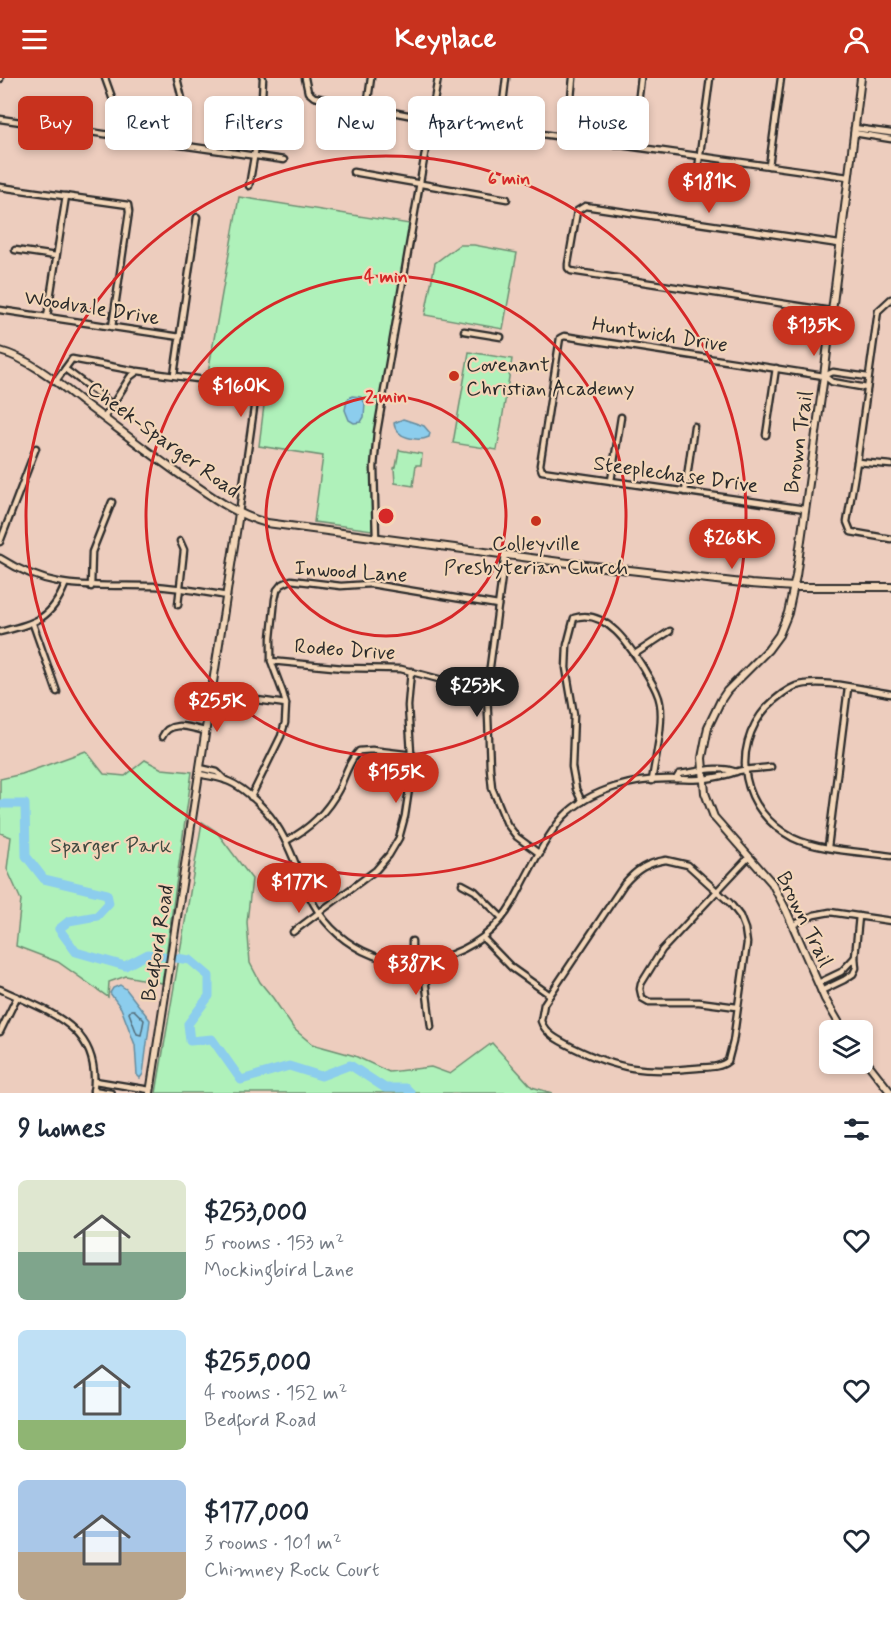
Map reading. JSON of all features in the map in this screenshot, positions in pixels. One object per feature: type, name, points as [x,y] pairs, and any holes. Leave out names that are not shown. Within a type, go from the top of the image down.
[{"type":"street","points":[[105,78],[111,96]]},
{"type":"street","points":[[177,78],[181,96]]},
{"type":"street","points":[[249,186],[261,117],[263,78]]},
{"type":"street","points":[[305,78],[308,92],[316,97]]},
{"type":"street","points":[[368,96],[370,78]]},
{"type":"street","points":[[435,96],[438,78]]},
{"type":"street","points":[[504,96],[506,78]]},
{"type":"street","points":[[571,96],[573,78]]},
{"type":"street","points":[[640,96],[642,78]]},
{"type":"street","points":[[696,184],[710,78]]},
{"type":"street","points":[[769,166],[781,78]]},
{"type":"street","name":"Brown Trail","points":[[837,1020],[821,991],[772,883],[714,818],[705,793],[702,771],[705,736],[715,710],[728,691],[762,657],[779,635],[788,613],[794,587],[824,376],[861,78]]},
{"type":"street","points":[[0,118],[105,134]]},
{"type":"street","points":[[854,130],[891,133]]},
{"type":"street","points":[[854,130],[891,139]]},
{"type":"street","points":[[192,146],[284,160]]},
{"type":"street","points":[[649,148],[848,177]]},
{"type":"street","points":[[376,538],[374,467],[377,432],[427,150]]},
{"type":"street","points":[[353,172],[507,199]]},
{"type":"street","points":[[0,187],[128,205],[129,212],[112,327]]},
{"type":"street","points":[[46,317],[66,196]]},
{"type":"street","points":[[831,311],[571,271],[568,268],[577,211],[585,206],[839,244]]},
{"type":"street","points":[[174,375],[198,218]]},
{"type":"street","points":[[15,250],[56,256]]},
{"type":"street","points":[[891,299],[878,311],[847,522],[851,532],[856,534],[891,539]]},
{"type":"street","name":"Woodvale Drive","points":[[0,310],[180,337]]},
{"type":"street","points":[[464,331],[501,337]]},
{"type":"street","name":"Huntwich Drive","points":[[542,471],[540,465],[556,354],[562,337],[824,376]]},
{"type":"street","name":"Cheek-Sparger Road","points":[[0,351],[21,359],[56,381],[165,465],[239,513],[253,519],[283,526],[666,575],[794,587],[891,587]]},
{"type":"street","points":[[56,381],[72,358],[136,371],[257,387],[239,513]]},
{"type":"street","points":[[766,435],[776,368]]},
{"type":"street","points":[[65,369],[113,405]]},
{"type":"street","points":[[104,418],[136,371]]},
{"type":"street","points":[[867,388],[832,382],[824,376],[833,372],[868,377]]},
{"type":"street","points":[[611,481],[621,417]]},
{"type":"street","points":[[685,492],[694,426]]},
{"type":"street","points":[[0,542],[36,448]]},
{"type":"street","points":[[857,462],[891,465]]},
{"type":"street","name":"Steeplechase Drive","points":[[542,471],[805,509]]},
{"type":"street","points":[[91,587],[92,552],[112,502]]},
{"type":"street","name":"Bedford Road","points":[[150,1091],[239,513]]},
{"type":"street","points":[[178,605],[184,550],[180,541]]},
{"type":"street","points":[[505,554],[487,689],[490,768],[494,794],[507,824],[517,837],[540,854]]},
{"type":"street","points":[[0,558],[21,571],[65,585],[180,588],[227,596]]},
{"type":"street","name":"Inwood Lane","points":[[251,797],[284,729],[286,705],[271,661],[271,638],[275,599],[278,590],[286,581],[341,586],[371,584],[498,605]]},
{"type":"street","points":[[0,632],[33,624],[54,608],[65,585]]},
{"type":"street","points":[[582,802],[576,789],[572,767],[574,715],[566,668],[567,645],[574,618],[590,617],[614,629],[634,654],[654,687],[660,702],[660,725],[652,781]]},
{"type":"street","points":[[33,624],[57,692]]},
{"type":"street","points":[[634,654],[670,631]]},
{"type":"street","name":"Rodeo Drive","points":[[271,661],[343,668],[411,671],[461,686],[487,689]]},
{"type":"street","points":[[292,932],[371,874],[394,847],[405,816],[410,790],[413,755],[408,706],[411,671]]},
{"type":"street","points":[[891,694],[809,684],[795,687],[781,694],[755,724],[746,749],[744,771],[747,786],[753,798],[777,827],[795,839],[810,844],[891,856]]},
{"type":"street","points":[[828,847],[848,688]]},
{"type":"street","points":[[256,700],[286,705]]},
{"type":"street","points":[[162,737],[165,730],[171,726],[205,731]]},
{"type":"street","points":[[286,841],[301,832],[323,813],[359,751],[372,750],[413,755]]},
{"type":"street","points":[[199,771],[225,780],[266,810],[286,841],[309,896],[336,934],[358,949],[388,961],[412,963],[457,953],[484,939],[502,918],[562,818],[582,802],[602,791],[620,785],[729,776],[736,772],[771,767]]},
{"type":"street","points":[[676,779],[679,774],[702,771],[728,769],[736,772]]},
{"type":"street","points":[[737,1007],[699,1002],[656,1003],[644,1000],[640,994],[640,987],[662,950],[749,857]]},
{"type":"street","points":[[666,860],[684,863],[717,891],[740,916],[747,943],[733,1042],[728,1061],[718,1066],[656,1071],[610,1064],[567,1045],[547,1032],[541,1021],[544,1004],[624,884],[638,869],[653,862],[666,860]]},
{"type":"street","points":[[462,884],[475,891],[502,918]]},
{"type":"street","points":[[793,926],[814,915],[830,912],[891,921]]},
{"type":"street","points":[[821,991],[853,974],[857,962],[855,957],[859,916]]},
{"type":"street","points":[[484,939],[512,968],[550,995]]},
{"type":"street","points":[[412,941],[412,963]]},
{"type":"street","points":[[818,983],[841,972],[855,957]]},
{"type":"street","points":[[423,962],[431,1027]]},
{"type":"street","points":[[0,989],[63,1020],[75,1030],[89,1050],[93,1063],[95,1081],[93,1092],[111,1093]]},
{"type":"street","points":[[0,1032],[17,997]]},
{"type":"street","points":[[873,1070],[891,1093]]},
{"type":"street","points":[[95,1081],[150,1091]]},
{"type":"green space","points":[[239,197],[410,224],[372,450],[372,530],[314,522],[323,456],[259,446],[267,381],[208,373]]},
{"type":"green space","points":[[459,245],[474,245],[517,253],[503,329],[425,315],[435,263]]},
{"type":"green space","points":[[469,352],[512,359],[497,450],[453,443]]},
{"type":"green space","points":[[399,450],[422,454],[421,465],[416,465],[413,486],[395,483],[394,468]]},
{"type":"green space","name":"Sparger Park","points":[[86,751],[104,774],[125,776],[145,760],[162,769],[192,772],[162,983],[126,976],[109,982],[108,997],[58,962],[16,946],[21,900],[7,869],[11,837],[0,833],[0,779],[22,774]]},
{"type":"green space","points":[[202,822],[216,831],[252,879],[247,922],[250,963],[260,982],[294,1029],[312,1044],[355,1056],[389,1072],[431,1067],[450,1074],[492,1043],[532,1087],[552,1093],[156,1093]]},
{"type":"water","points":[[352,396],[361,397],[365,403],[364,417],[361,422],[354,423],[349,420],[345,410],[347,400]]},
{"type":"water","points":[[403,419],[424,426],[430,433],[429,437],[413,439],[398,432],[394,423]]},
{"type":"water","points":[[120,985],[126,989],[150,1020],[143,1074],[140,1078],[137,1075],[135,1045],[121,1008],[110,993],[113,988]]},
{"type":"waterway","points":[[0,804],[25,804],[26,856],[44,879],[107,894],[109,903],[97,916],[69,921],[59,929],[76,952],[125,966],[148,954],[190,960],[209,976],[209,996],[188,1024],[190,1041],[212,1039],[241,1080],[289,1066],[321,1076],[350,1065],[385,1088],[406,1088],[411,1093]]},
{"type":"place","name":"Covenant Christian Academy","points":[[454,376]]},
{"type":"place","name":"Colleyville Presbyterian Church","points":[[536,521]]}]
